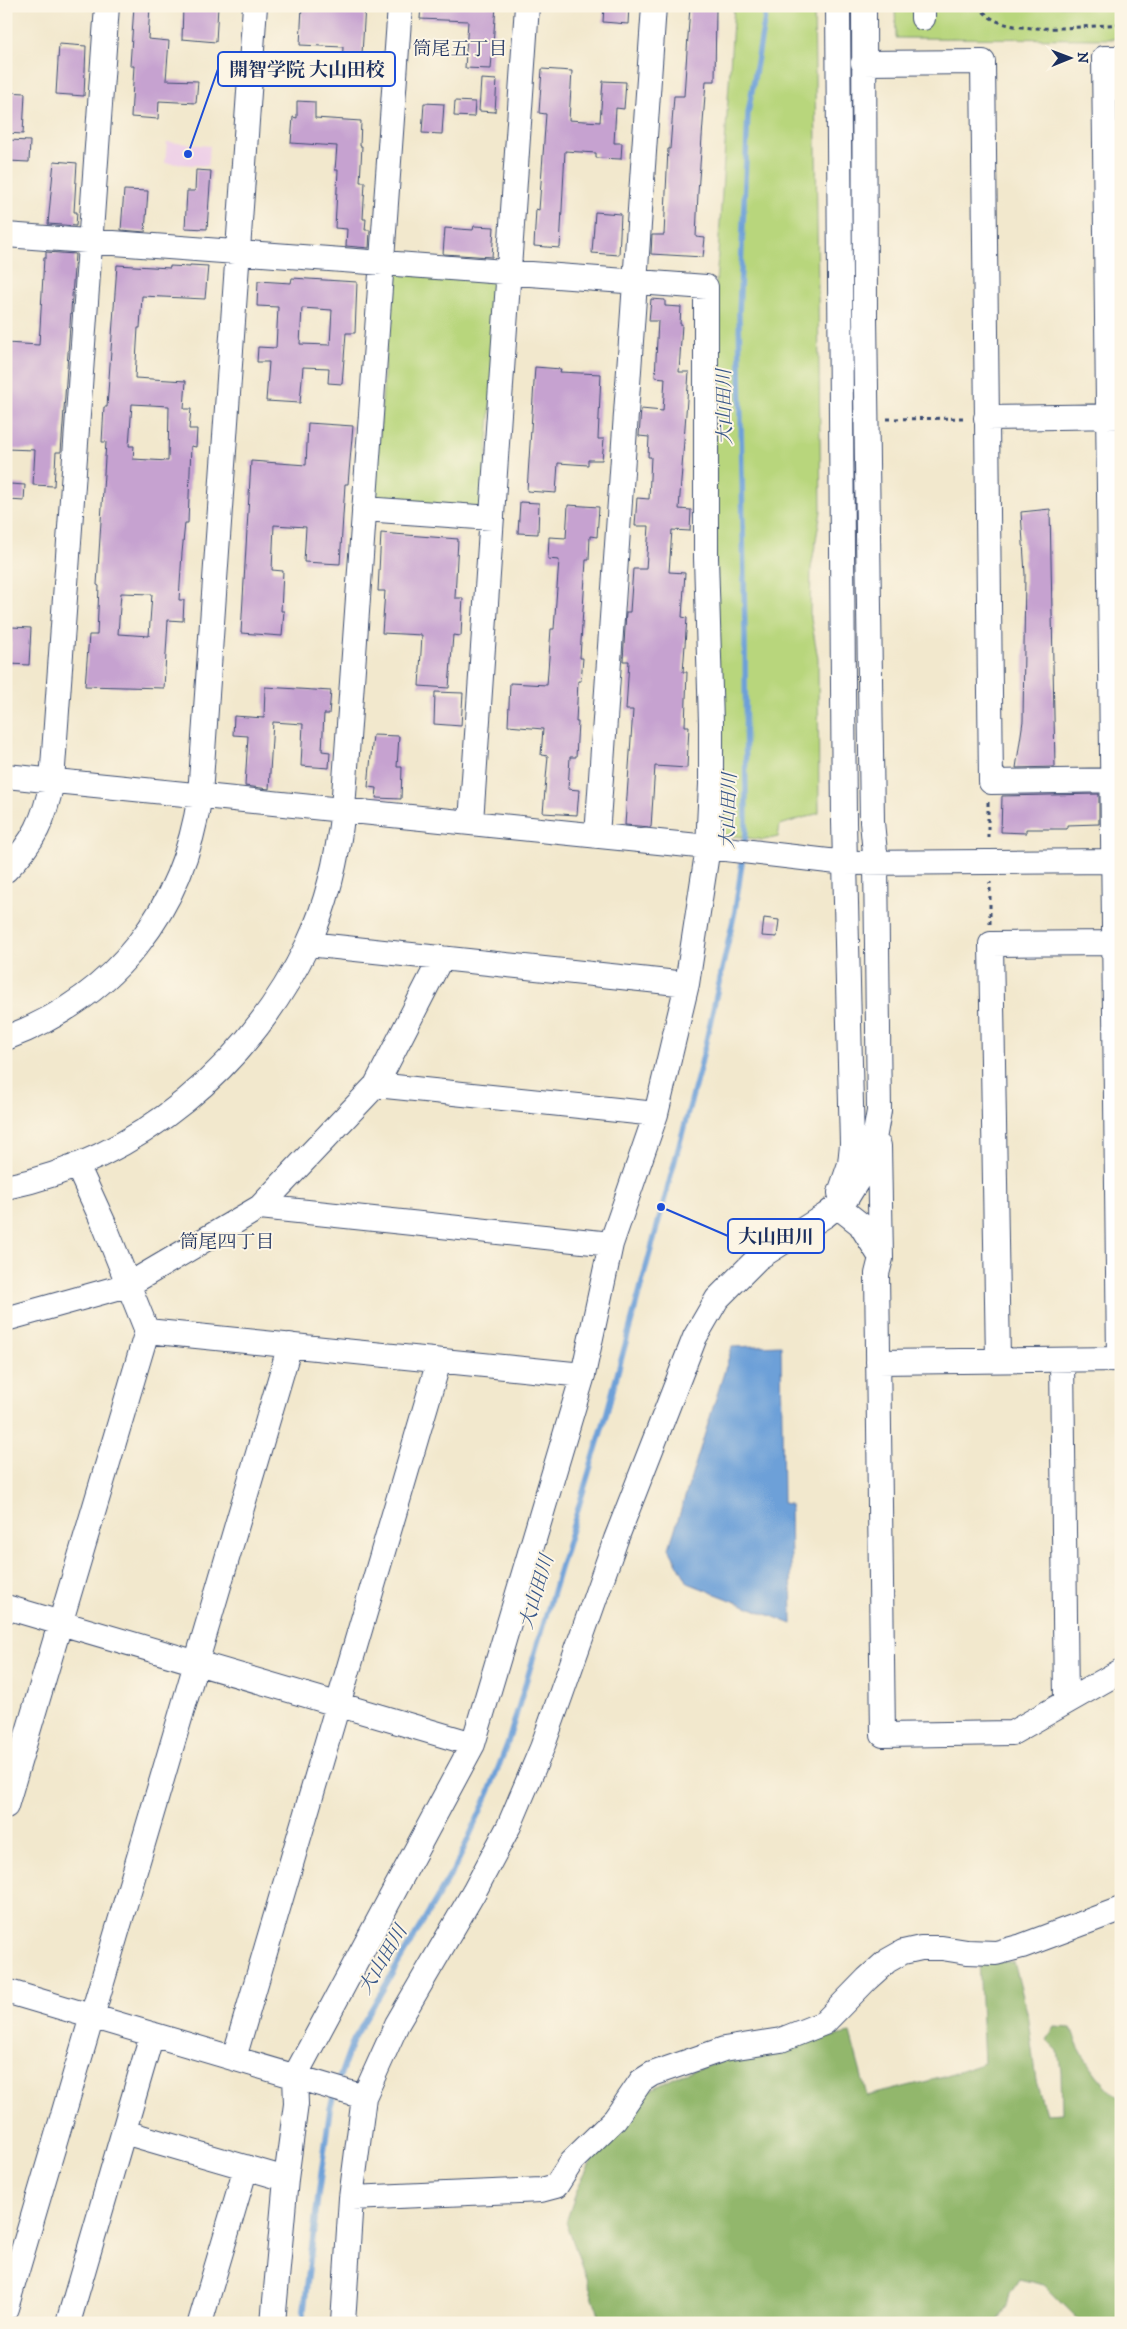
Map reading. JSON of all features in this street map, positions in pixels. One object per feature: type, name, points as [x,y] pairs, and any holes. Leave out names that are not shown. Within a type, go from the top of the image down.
[{"type":"street","points":[[6,870],[25,849],[39,828],[47,808],[52,781],[107,6]]},
{"type":"street","points":[[6,1038],[44,1022],[71,1006],[107,979],[130,955],[160,913],[175,882],[196,827],[200,795],[255,6]]},
{"type":"street","points":[[6,1187],[77,1165],[145,1130],[195,1094],[255,1029],[285,984],[308,944],[330,883],[344,810],[400,6]]},
{"type":"street","points":[[471,822],[527,6]]},
{"type":"street","points":[[597,836],[654,6]]},
{"type":"street","points":[[831,1210],[841,1192],[850,1164],[852,1144],[846,864],[838,6]]},
{"type":"street","points":[[864,6],[863,64],[872,822],[876,863],[879,1111],[880,1258],[877,1274],[883,1735],[1012,1733],[1121,1671]]},
{"type":"street","points":[[878,1362],[1120,1359],[1115,416],[1104,58],[1121,58]]},
{"type":"street","points":[[863,64],[984,62],[991,782],[1117,780]]},
{"type":"street","points":[[6,235],[706,287],[706,558],[712,723],[711,784],[708,847],[686,984],[656,1114],[611,1244],[583,1375],[473,1744],[302,2078],[296,2104],[286,2179],[273,2323]]},
{"type":"street","points":[[986,418],[1115,416]]},
{"type":"street","points":[[364,509],[492,518]]},
{"type":"street","points":[[6,776],[787,855],[846,864],[1116,861]]},
{"type":"street","points":[[998,1360],[991,944],[1117,943]]},
{"type":"street","points":[[308,944],[686,984]]},
{"type":"street","points":[[8,1326],[128,1285],[260,1207],[376,1085],[441,958]]},
{"type":"street","points":[[376,1085],[656,1114]]},
{"type":"street","points":[[343,2323],[351,2198],[364,2097],[397,2024],[474,1892],[512,1817],[542,1748],[616,1539],[695,1337],[717,1299],[758,1258],[846,1199],[866,1167],[873,1145],[879,1111]]},
{"type":"street","points":[[6,1806],[147,1331],[104,1224],[77,1165]]},
{"type":"street","points":[[260,1207],[611,1244]]},
{"type":"street","points":[[831,1210],[860,1224],[880,1258]]},
{"type":"street","points":[[147,1331],[583,1375]]},
{"type":"street","points":[[6,2308],[290,1345]]},
{"type":"street","points":[[1062,1360],[1066,1702]]},
{"type":"street","points":[[234,2058],[439,1361]]},
{"type":"street","points":[[6,1607],[473,1744]]},
{"type":"street","points":[[351,2198],[541,2190],[556,2186],[572,2161],[615,2119],[641,2082],[652,2074],[724,2049],[781,2040],[824,2023],[887,1961],[903,1952],[921,1948],[942,1948],[967,1952],[996,1953],[1022,1946],[1121,1909]]},
{"type":"street","points":[[6,1991],[364,2097]]},
{"type":"street","points":[[68,2323],[152,2034]]},
{"type":"street","points":[[124,2132],[286,2179]]},
{"type":"street","points":[[200,2323],[246,2168]]},
{"type":"path","points":[[978,6],[992,19],[1015,27],[1077,27],[1121,24]]},
{"type":"path","points":[[885,419],[986,418]]},
{"type":"path","points":[[988,842],[988,792],[991,782]]},
{"type":"path","points":[[990,882],[991,944]]},
{"type":"shaded area","points":[[167,142],[210,146],[208,166],[165,163]]},
{"type":"green space","points":[[734,6],[814,6],[821,511],[811,568],[810,613],[818,659],[819,813],[780,825],[778,837],[764,840],[717,834],[714,316]]},
{"type":"green space","points":[[895,6],[1121,6],[1121,39],[896,38]]},
{"type":"green space","points":[[395,273],[493,282],[500,288],[483,503],[478,509],[383,502],[375,496],[391,279]]},
{"type":"green space","points":[[979,1961],[1014,1962],[1027,2012],[1036,2081],[1046,2114],[1062,2113],[1061,2071],[1058,2051],[1047,2040],[1055,2027],[1071,2028],[1079,2048],[1091,2067],[1121,2100],[1121,2323],[1082,2323],[1044,2285],[1019,2279],[1010,2293],[1007,2307],[997,2323],[602,2323],[566,2222],[577,2190],[596,2151],[648,2091],[682,2074],[749,2053],[850,2033],[867,2096],[944,2077],[984,2063]]},
{"type":"water","points":[[781,1345],[783,1503],[790,1504],[792,1624],[688,1583],[669,1548],[732,1347]]},
{"type":"building","points":[[134,6],[150,6],[148,39],[169,41],[166,80],[198,81],[196,103],[159,101],[158,119],[131,117],[134,66],[130,66]]},
{"type":"building","points":[[183,6],[218,6],[216,42],[182,39]]},
{"type":"building","points":[[302,6],[365,6],[362,54],[367,54],[366,68],[342,67],[343,47],[300,45]]},
{"type":"building","points":[[421,6],[496,6],[491,69],[465,68],[468,21],[420,19]]},
{"type":"building","points":[[604,6],[629,6],[628,24],[603,22]]},
{"type":"building","points":[[690,6],[716,7],[715,81],[706,81],[698,193],[696,237],[705,238],[703,257],[651,254],[652,235],[664,235],[668,149],[670,149],[674,96],[684,96]]},
{"type":"building","points":[[59,44],[86,46],[84,96],[56,94]]},
{"type":"building","points":[[542,69],[572,71],[569,120],[600,122],[603,81],[626,82],[624,109],[616,108],[614,143],[622,143],[621,159],[596,158],[596,153],[565,151],[560,248],[534,246],[536,209],[539,210],[546,114],[539,113]]},
{"type":"building","points":[[481,79],[497,80],[495,112],[479,111]]},
{"type":"building","points":[[6,92],[25,93],[23,134],[6,133]]},
{"type":"building","points":[[297,101],[315,102],[315,118],[361,121],[360,182],[365,182],[363,219],[366,219],[365,230],[370,230],[369,248],[346,246],[347,229],[335,228],[338,170],[335,170],[337,146],[291,143],[293,117],[297,118]]},
{"type":"building","points":[[455,101],[475,102],[474,117],[454,116]]},
{"type":"building","points":[[424,103],[444,104],[442,134],[422,133]]},
{"type":"building","points":[[9,140],[30,141],[29,162],[8,161]]},
{"type":"building","points":[[54,161],[77,163],[74,212],[77,212],[76,226],[48,224]]},
{"type":"building","points":[[196,170],[211,171],[207,229],[185,228],[187,191],[195,191]]},
{"type":"building","points":[[124,190],[148,191],[145,232],[121,230]]},
{"type":"building","points":[[595,212],[621,214],[619,255],[592,253]]},
{"type":"building","points":[[474,226],[494,227],[492,257],[443,254],[445,228],[473,230]]},
{"type":"building","points":[[46,252],[75,254],[61,452],[56,452],[54,486],[33,485],[35,450],[6,449],[6,343],[39,345],[44,258],[46,258]]},
{"type":"building","points":[[117,265],[170,268],[170,266],[208,266],[205,299],[142,296],[140,328],[138,328],[135,378],[186,381],[184,409],[191,409],[189,429],[197,429],[196,447],[191,446],[188,523],[185,523],[182,553],[179,600],[184,600],[183,621],[168,620],[164,688],[85,686],[89,635],[97,635],[99,586],[97,585],[106,442],[102,442],[104,407],[107,407]],"holes":[[[132,404],[169,406],[168,461],[133,459],[134,446],[129,446]],[[121,593],[152,594],[149,636],[118,634]]]},
{"type":"building","points":[[292,278],[357,282],[355,333],[346,333],[342,384],[328,383],[329,368],[303,367],[300,403],[266,401],[269,362],[257,362],[258,347],[276,348],[278,307],[257,306],[258,281],[291,283]],"holes":[[[302,308],[332,310],[330,345],[300,344]]]},
{"type":"building","points":[[651,299],[665,300],[665,306],[681,307],[680,324],[682,324],[679,372],[689,372],[679,509],[691,510],[690,531],[672,530],[669,572],[685,573],[682,617],[687,618],[683,672],[687,672],[685,726],[689,726],[687,768],[655,766],[651,827],[625,825],[633,710],[626,710],[629,661],[623,661],[626,612],[630,612],[633,569],[646,569],[649,526],[635,526],[637,498],[649,499],[651,457],[648,457],[649,437],[639,436],[641,409],[663,411],[665,378],[655,377],[658,321],[649,321]]},
{"type":"building","points":[[535,367],[561,369],[560,372],[601,374],[598,439],[604,439],[602,460],[588,460],[588,465],[558,463],[556,493],[527,491]]},
{"type":"building","points":[[308,423],[353,426],[348,484],[345,484],[340,564],[304,562],[306,527],[274,525],[272,570],[283,571],[281,611],[284,611],[282,636],[241,633],[251,461],[306,465]]},
{"type":"building","points":[[10,484],[25,485],[24,501],[9,500]]},
{"type":"building","points":[[520,502],[539,503],[538,534],[518,533]]},
{"type":"building","points":[[568,505],[599,507],[597,537],[590,536],[589,560],[586,560],[580,658],[583,658],[581,681],[578,681],[576,757],[570,757],[568,789],[579,790],[577,815],[543,813],[548,756],[541,755],[543,729],[508,726],[510,683],[547,685],[551,629],[554,629],[559,560],[548,559],[549,537],[566,538]]},
{"type":"building","points":[[1050,509],[1055,767],[1016,768],[1023,721],[1025,574],[1021,512]]},
{"type":"building","points":[[381,533],[458,539],[455,598],[463,598],[461,636],[453,635],[449,688],[419,686],[422,635],[382,633],[385,591],[378,591]]},
{"type":"building","points":[[12,627],[31,628],[29,665],[10,664]]},
{"type":"building","points":[[265,687],[331,691],[329,714],[324,714],[322,751],[330,752],[329,768],[301,766],[303,724],[273,722],[269,789],[245,786],[248,736],[233,735],[234,716],[264,718]]},
{"type":"building","points":[[435,692],[463,693],[461,726],[434,724]]},
{"type":"building","points":[[373,735],[399,736],[397,767],[402,767],[401,799],[376,798],[377,788],[368,787]]},
{"type":"building","points":[[1099,794],[1099,824],[1067,825],[1067,829],[1026,829],[1026,833],[1001,832],[1002,796]]},
{"type":"building","points":[[764,918],[779,920],[777,937],[762,936]]},
{"type":"waterway","name":"大山田川","points":[[744,847],[746,831],[745,634],[739,314],[748,113],[767,6]]},
{"type":"waterway","name":"大山田川","points":[[337,2084],[353,2040],[457,1864],[489,1792],[508,1742],[607,1412],[700,1068],[735,911],[743,856]]},
{"type":"waterway","name":"大山田川","points":[[304,2323],[304,2309],[318,2196],[334,2093]]},
{"type":"place","name":"開智学院 大山田校","points":[[188,154]]},
{"type":"place","name":"大山田川","points":[[661,1207]]},
{"type":"district","name":"筒尾五丁目","points":[[460,49]]},
{"type":"district","name":"筒尾四丁目","points":[[227,1242]]}]
